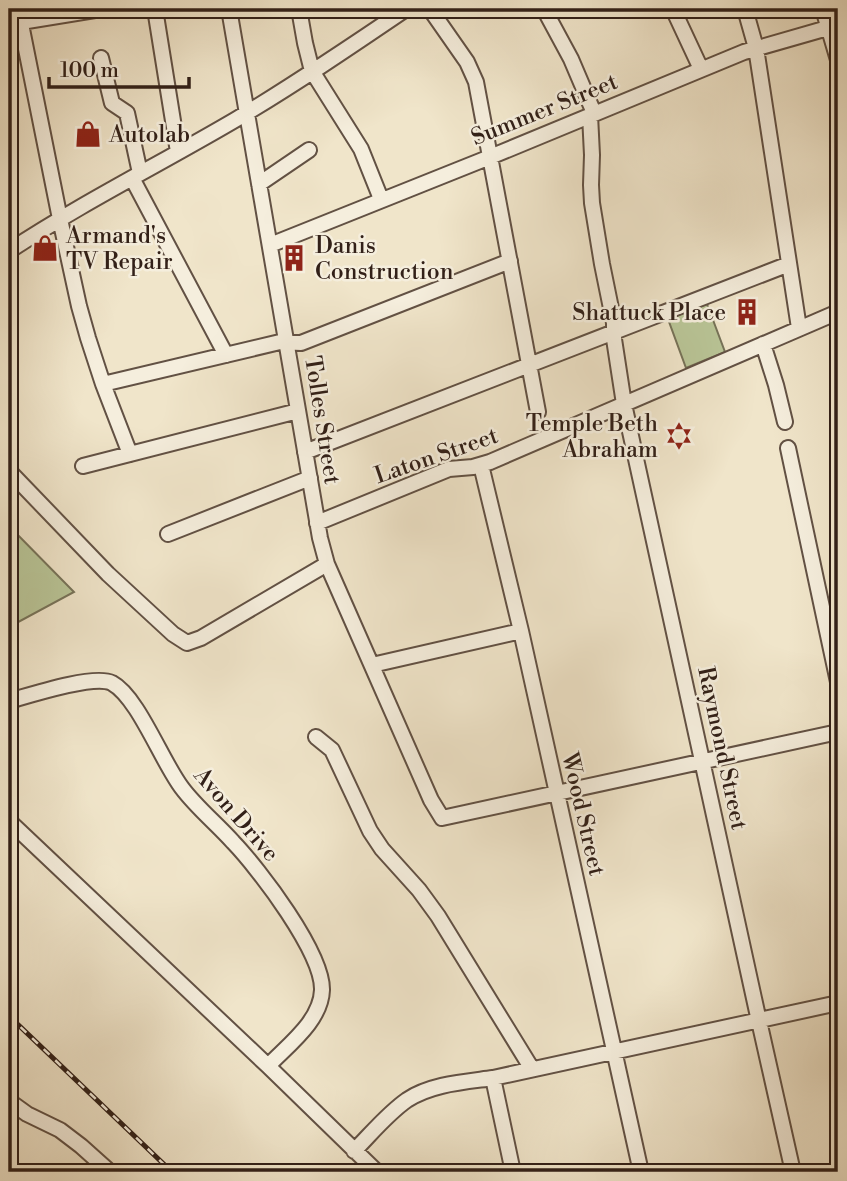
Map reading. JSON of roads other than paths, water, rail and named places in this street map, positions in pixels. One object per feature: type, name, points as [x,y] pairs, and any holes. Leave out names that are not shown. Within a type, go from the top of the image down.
[{"type":"street","points":[[101,9],[19,15],[60,219],[88,338],[130,454]]},
{"type":"street","points":[[155,9],[178,152]]},
{"type":"street","name":"Tolles Street","points":[[229,9],[317,523],[327,564],[431,800],[442,818],[556,794]]},
{"type":"street","points":[[299,9],[312,71],[361,149],[381,200]]},
{"type":"street","points":[[9,251],[248,112],[406,9]]},
{"type":"street","points":[[430,9],[467,62],[478,93],[538,412]]},
{"type":"street","points":[[544,9],[558,34],[592,114]]},
{"type":"street","points":[[673,9],[701,69]]},
{"type":"street","points":[[745,9],[756,48],[799,328]]},
{"type":"street","points":[[823,9],[834,26],[838,60]]},
{"type":"street","name":"Summer Street","points":[[270,244],[701,69],[756,48],[834,26]]},
{"type":"street","points":[[101,58],[112,103],[127,113],[136,176],[226,355]]},
{"type":"street","name":"Raymond Street","points":[[592,114],[592,203],[614,323],[624,404],[793,1172]]},
{"type":"street","points":[[259,184],[309,150]]},
{"type":"street","points":[[103,384],[281,342],[301,343],[510,261]]},
{"type":"street","points":[[305,452],[789,264]]},
{"type":"street","name":"Laton Street","points":[[317,523],[449,469],[481,465],[838,312]]},
{"type":"street","points":[[763,344],[785,422]]},
{"type":"street","points":[[83,466],[298,411]]},
{"type":"street","points":[[788,448],[838,682]]},
{"type":"street","name":"Wood Street","points":[[481,465],[521,631],[641,1172]]},
{"type":"street","points":[[9,471],[108,574],[173,634],[187,643],[201,638],[327,564]]},
{"type":"street","points":[[168,534],[310,478]]},
{"type":"street","points":[[372,665],[521,631]]},
{"type":"street","name":"Avon Drive","points":[[9,701],[90,680],[106,681],[118,687],[131,701],[181,787],[237,846],[271,888],[310,949],[322,990],[310,1020],[268,1066]]},
{"type":"street","points":[[556,794],[838,732]]},
{"type":"street","points":[[316,737],[332,750],[370,831],[438,916],[532,1069]]},
{"type":"street","points":[[9,821],[377,1172]]},
{"type":"street","points":[[354,1151],[395,1110],[416,1095],[443,1086],[493,1078],[838,1003]]},
{"type":"street","points":[[493,1078],[513,1172]]},
{"type":"street","points":[[9,1101],[27,1114],[60,1130],[110,1172]]},
{"type":"railway","points":[[9,1016],[172,1172]]},
{"type":"place","name":"Autolab","points":[[88,134]]},
{"type":"place","name":"Armand's TV Repair","points":[[45,248]]},
{"type":"place","name":"Danis Construction","points":[[294,258]]},
{"type":"place","name":"Shattuck Place","points":[[747,312]]},
{"type":"place","name":"Temple Beth Abraham","points":[[679,436]]}]
